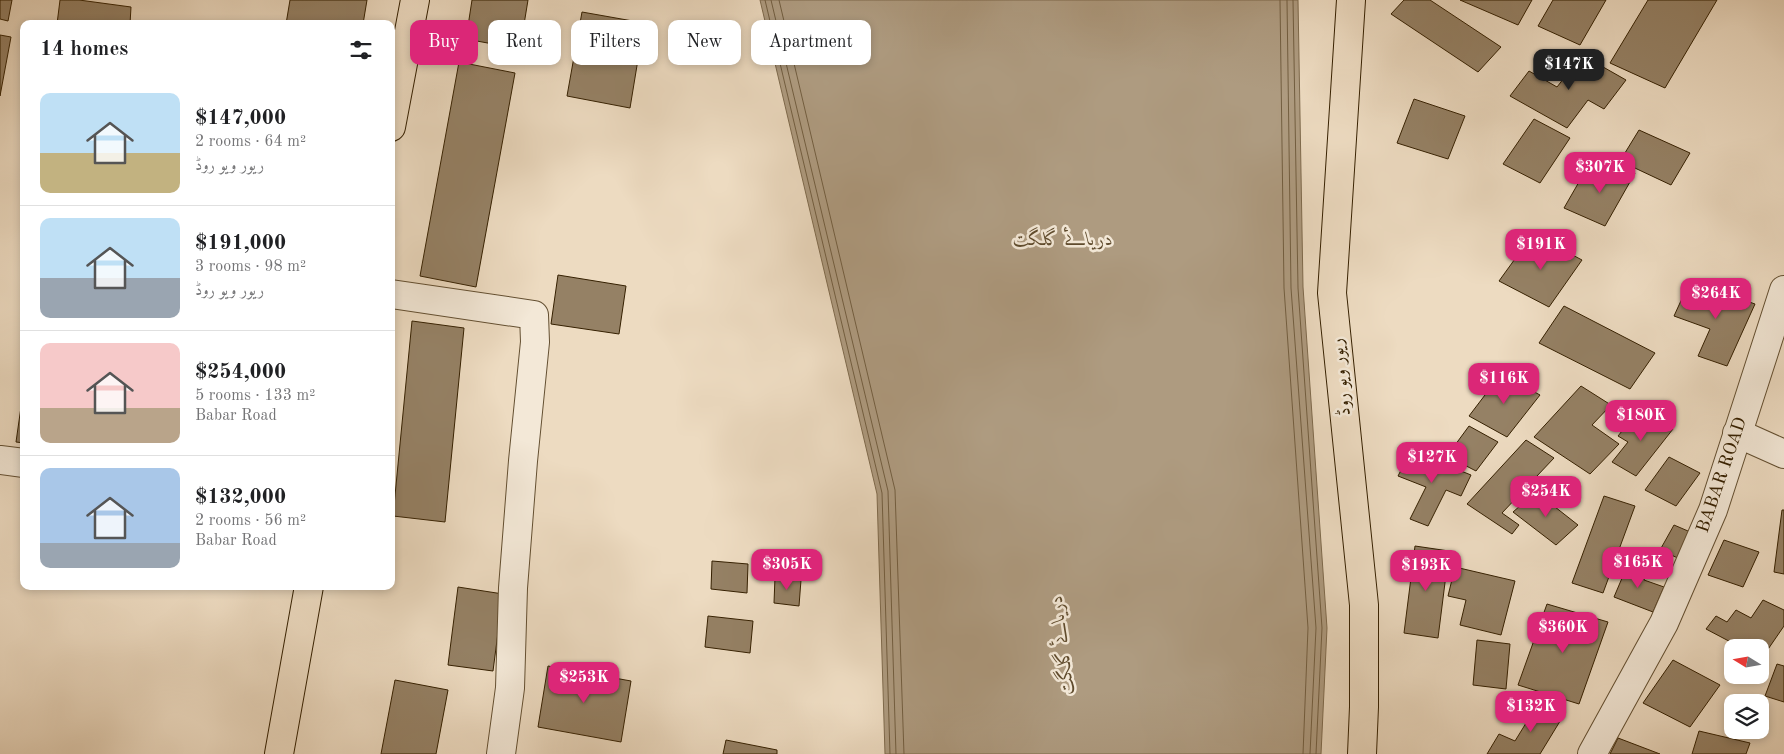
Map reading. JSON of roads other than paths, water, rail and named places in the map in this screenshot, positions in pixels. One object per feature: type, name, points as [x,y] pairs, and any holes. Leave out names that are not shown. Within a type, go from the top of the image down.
[{"type":"main road","points":[[395,106],[415,0]]},
{"type":"main road","name":"ریور ویو روڈ","points":[[1351,0],[1332,294],[1364,605],[1362,754]]},
{"type":"main road","points":[[279,754],[308,590]]},
{"type":"street","points":[[395,295],[534,315],[535,342],[513,588],[510,688],[501,754]]},
{"type":"street","name":"BABAR ROAD","points":[[1592,754],[1664,623],[1713,510],[1783,295]]},
{"type":"street","points":[[1737,433],[1784,454]]},
{"type":"street","points":[[0,460],[20,462]]},
{"type":"water","name":"دریائے گلگت","points":[[760,0],[1298,0],[1303,287],[1327,628],[1321,754],[885,754],[877,494],[775,65],[871,65],[871,20],[765,20]]}]
